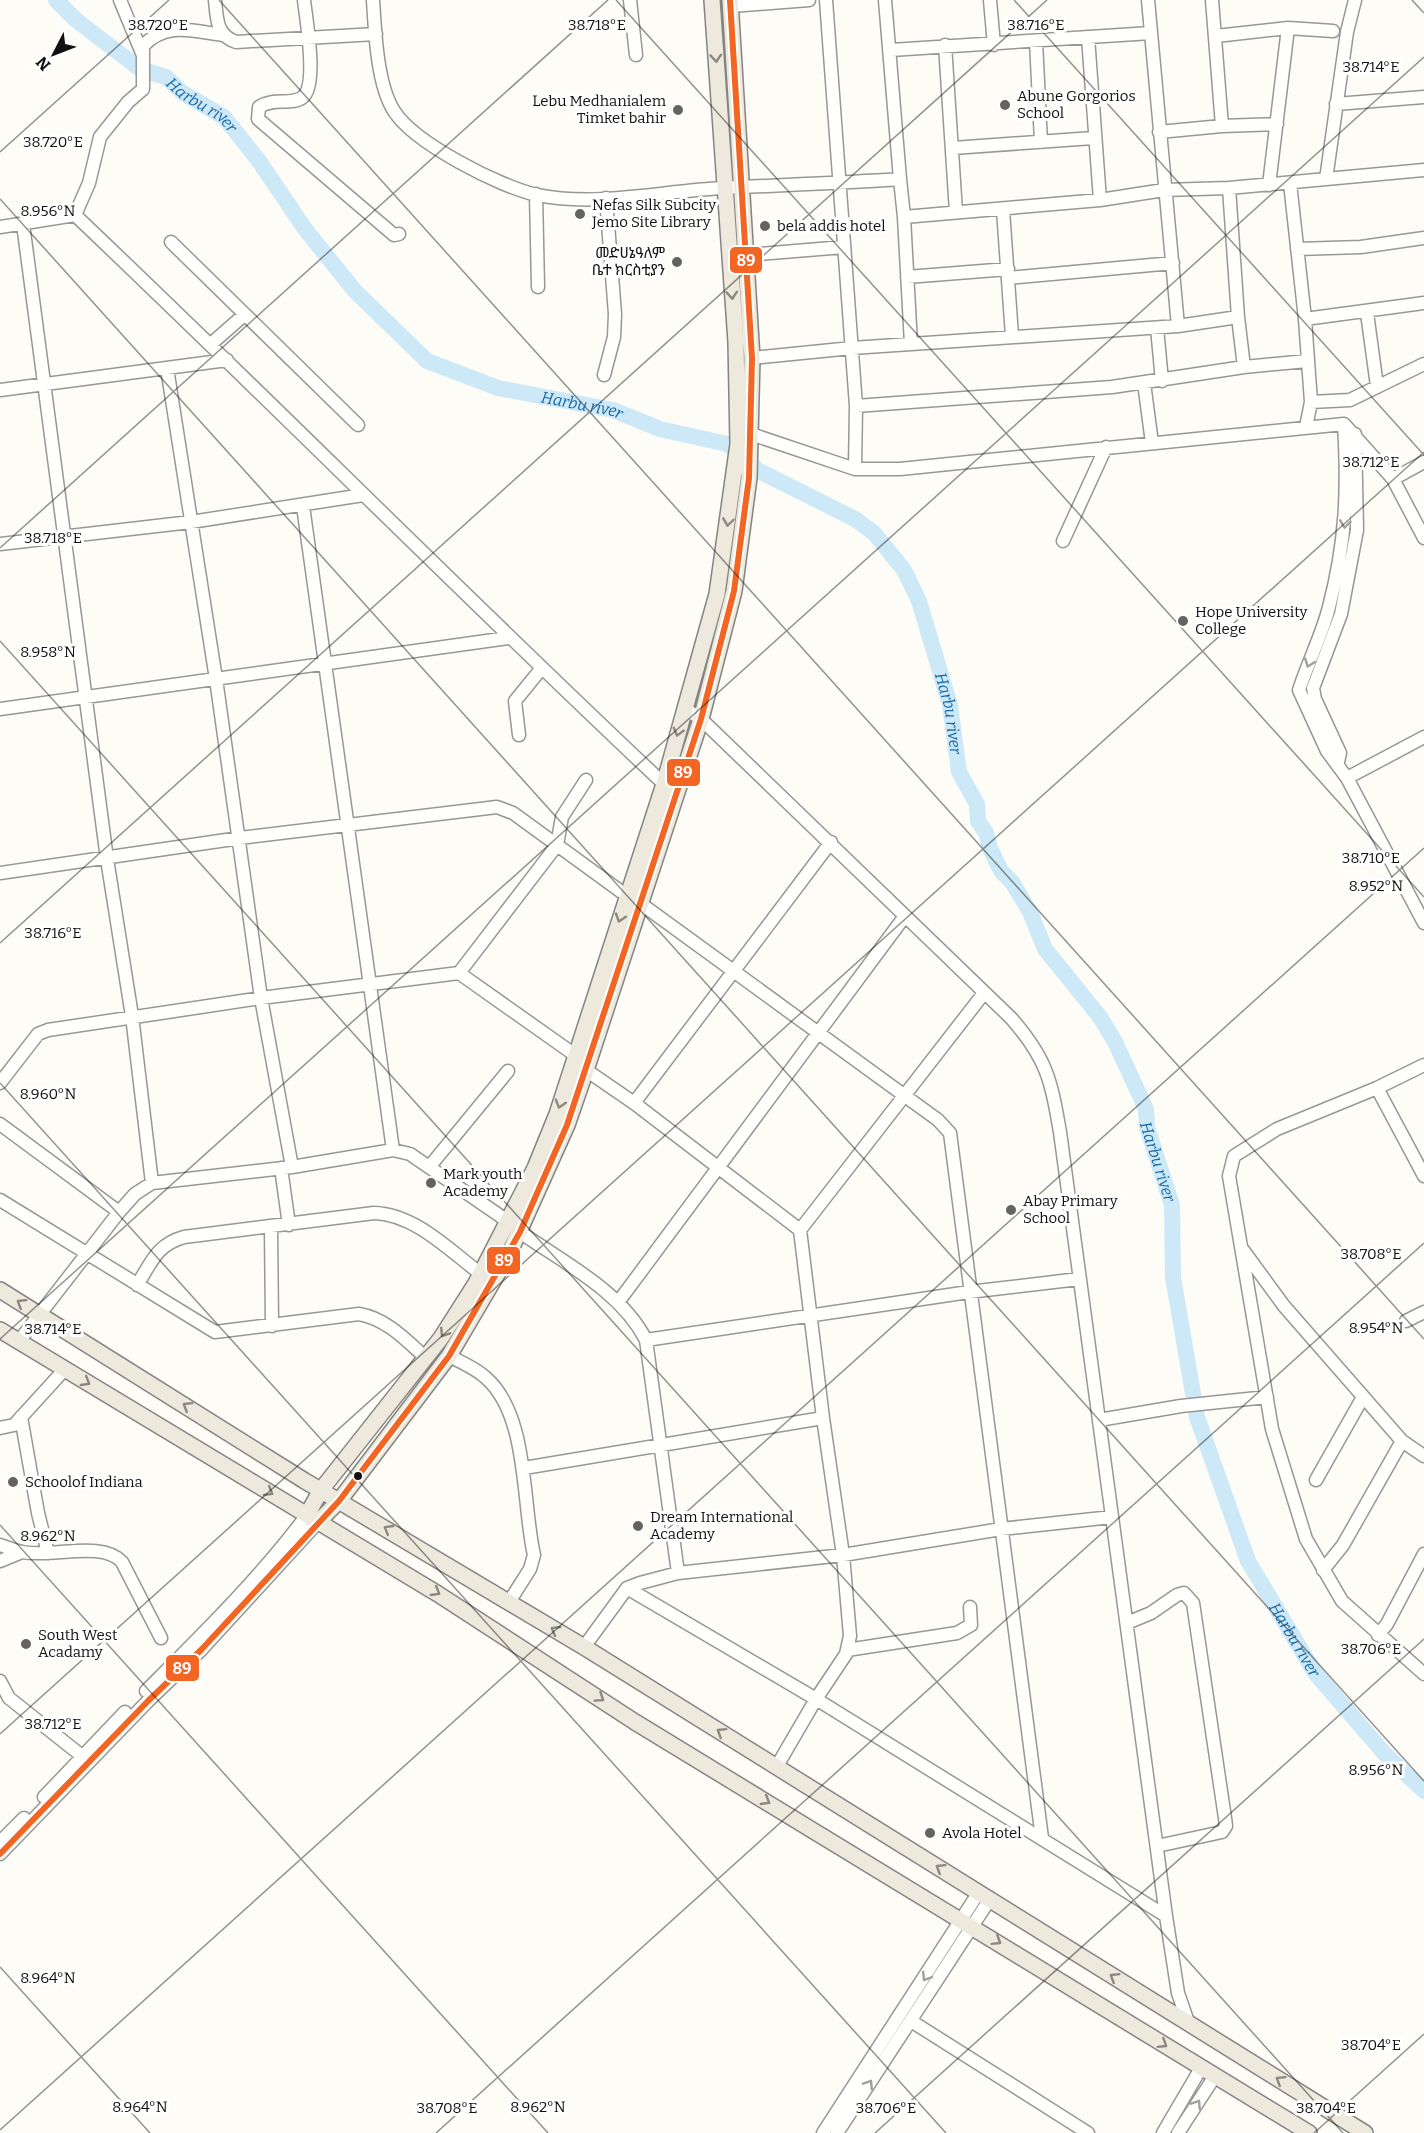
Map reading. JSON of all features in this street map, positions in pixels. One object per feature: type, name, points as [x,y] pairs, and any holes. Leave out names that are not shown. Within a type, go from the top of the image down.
[{"type":"main road","points":[[313,1518],[339,1501],[449,1356],[567,1125],[586,1070],[595,1018],[633,899],[717,594],[743,462],[712,0]]},
{"type":"main road","points":[[730,3],[752,358],[742,435]]},
{"type":"main road","points":[[633,899],[701,719],[734,591],[750,478],[743,462]]},
{"type":"main road","points":[[313,1518],[321,1490],[426,1358],[515,1227],[557,1114],[575,1055],[595,1018]]},
{"type":"main road","points":[[0,1290],[321,1490],[584,1647],[777,1766],[1359,2131]]},
{"type":"main road","points":[[0,1330],[488,1625],[635,1722],[1309,2133]]},
{"type":"main road","points":[[290,1471],[313,1476],[324,1474],[340,1465]]},
{"type":"main road","points":[[351,1483],[356,1498],[367,1517]]},
{"type":"street","points":[[120,0],[142,53]]},
{"type":"street","points":[[215,0],[217,24],[223,35]]},
{"type":"street","points":[[304,0],[309,38],[310,87],[303,97],[293,101],[269,100],[259,107],[258,119],[394,235],[399,234]]},
{"type":"street","points":[[373,0],[384,85],[392,109],[402,123],[461,163],[536,194],[563,198],[606,198],[724,188],[900,180]]},
{"type":"street","points":[[630,0],[636,55]]},
{"type":"street","points":[[730,3],[808,0]]},
{"type":"street","points":[[826,0],[856,406],[855,469]]},
{"type":"street","points":[[885,0],[904,217],[910,344]]},
{"type":"street","points":[[990,0],[994,45]]},
{"type":"street","points":[[1148,0],[1178,326]]},
{"type":"street","points":[[1212,0],[1222,126]]},
{"type":"street","points":[[1326,179],[1336,104],[1355,0]]},
{"type":"street","points":[[75,215],[89,183],[99,137],[128,102],[140,93],[145,78],[143,46],[149,39],[164,30],[175,28],[223,35],[236,42],[376,34]]},
{"type":"street","points":[[1216,36],[1288,28],[1333,31]]},
{"type":"street","points":[[1269,185],[1288,28]]},
{"type":"street","points":[[891,50],[1151,33]]},
{"type":"street","points":[[1088,37],[1093,138],[1100,200]]},
{"type":"street","points":[[1036,42],[1041,142]]},
{"type":"street","points":[[945,45],[956,212]]},
{"type":"street","points":[[1336,104],[1424,97]]},
{"type":"street","points":[[1159,132],[1277,123]]},
{"type":"street","points":[[953,148],[1093,138]]},
{"type":"street","points":[[904,217],[1100,200],[1164,190],[1269,185],[1424,170]]},
{"type":"street","points":[[1290,183],[1305,319],[1311,402],[1306,427]]},
{"type":"street","points":[[1229,188],[1238,317],[1244,367]]},
{"type":"street","points":[[536,194],[538,287]]},
{"type":"street","points":[[604,375],[614,337],[615,314],[606,198]]},
{"type":"street","points":[[1003,210],[1012,336]]},
{"type":"street","points":[[0,227],[75,215]]},
{"type":"street","points":[[75,215],[211,344],[508,638],[664,784]]},
{"type":"street","points":[[23,224],[42,384],[87,696],[107,859],[132,1016],[152,1183]]},
{"type":"street","points":[[1298,249],[1361,247],[1424,238]]},
{"type":"street","points":[[171,243],[358,425]]},
{"type":"street","points":[[747,255],[844,247]]},
{"type":"street","points":[[907,277],[1008,274],[1173,263]]},
{"type":"street","points":[[1305,319],[1367,313],[1424,303]]},
{"type":"street","points":[[1367,313],[1377,386]]},
{"type":"street","points":[[211,344],[244,315]]},
{"type":"street","points":[[752,358],[1012,336],[1157,328],[1238,317]]},
{"type":"street","points":[[1157,328],[1162,381]]},
{"type":"street","points":[[0,390],[227,360]]},
{"type":"street","points":[[856,406],[1144,383],[1244,367],[1307,361]]},
{"type":"street","points":[[1311,402],[1350,400],[1424,364]]},
{"type":"street","points":[[167,368],[240,838],[286,1168],[289,1225]]},
{"type":"street","points":[[1144,383],[1152,443]]},
{"type":"street","points":[[742,435],[855,469],[900,469],[1344,424],[1393,479],[1424,538]]},
{"type":"street","points":[[1344,424],[1348,485],[1345,524],[1329,608],[1299,690],[1327,751],[1338,762],[1424,923]]},
{"type":"street","points":[[1338,762],[1340,753],[1315,699],[1313,688],[1341,614],[1357,530],[1355,434]]},
{"type":"street","points":[[1063,541],[1106,447]]},
{"type":"street","points":[[1393,479],[1424,462]]},
{"type":"street","points":[[0,544],[191,522],[363,495]]},
{"type":"street","points":[[303,506],[393,1150]]},
{"type":"street","points":[[1329,608],[1341,614]]},
{"type":"street","points":[[0,709],[508,638]]},
{"type":"street","points":[[519,735],[515,701],[541,669]]},
{"type":"street","points":[[684,708],[701,719],[831,842],[1025,1034],[1049,1074],[1060,1132],[1166,1916],[1178,1993],[1188,2022]]},
{"type":"street","points":[[1347,778],[1424,737]]},
{"type":"street","points":[[459,973],[556,845],[562,817],[586,780]]},
{"type":"street","points":[[0,873],[240,838],[497,807],[513,813],[938,1120],[950,1133],[1042,1838]]},
{"type":"street","points":[[634,1103],[831,842]]},
{"type":"street","points":[[619,1301],[904,916]]},
{"type":"street","points":[[0,1083],[38,1034],[56,1028],[369,983],[459,973],[575,1055]]},
{"type":"street","points":[[800,1230],[984,993]]},
{"type":"street","points":[[1423,1672],[1378,1635],[1342,1601],[1306,1539],[1272,1429],[1229,1176],[1234,1156],[1277,1129],[1377,1088],[1424,1065]]},
{"type":"street","points":[[586,1070],[634,1103],[800,1230],[823,1418],[843,1555],[850,1636],[847,1650],[777,1766]]},
{"type":"street","points":[[430,1166],[508,1071]]},
{"type":"street","points":[[1377,1088],[1424,1176]]},
{"type":"street","points":[[0,1124],[119,1212]]},
{"type":"street","points":[[19,1341],[119,1212],[135,1194],[152,1183],[286,1168],[393,1150],[410,1154],[619,1301],[636,1321],[646,1340],[678,1573]]},
{"type":"street","points":[[0,1200],[215,1332],[346,1315],[374,1317],[388,1325],[426,1358]]},
{"type":"street","points":[[137,1285],[161,1246],[169,1241],[184,1237],[375,1213],[389,1215],[431,1236],[481,1274]]},
{"type":"street","points":[[271,1227],[272,1326]]},
{"type":"street","points":[[1240,1247],[1284,1306],[1402,1442],[1424,1456]]},
{"type":"street","points":[[646,1340],[969,1292],[1079,1279]]},
{"type":"street","points":[[1406,1321],[1424,1312]]},
{"type":"street","points":[[449,1356],[485,1377],[495,1387],[518,1437],[524,1468],[534,1562],[509,1602]]},
{"type":"street","points":[[0,1428],[14,1425],[65,1369]]},
{"type":"street","points":[[1099,1419],[1181,1406],[1267,1397]]},
{"type":"street","points":[[1316,1480],[1364,1397]]},
{"type":"street","points":[[21,1417],[38,1513],[48,1553]]},
{"type":"street","points":[[524,1468],[823,1418]]},
{"type":"street","points":[[1323,1570],[1343,1545],[1402,1442]]},
{"type":"street","points":[[584,1647],[627,1588],[678,1573],[843,1555],[1001,1529],[1112,1517]]},
{"type":"street","points":[[0,1842],[201,1650],[313,1518]]},
{"type":"street","points":[[0,1545],[22,1552],[94,1550],[115,1554],[122,1562],[161,1638]]},
{"type":"street","points":[[0,1561],[22,1552]]},
{"type":"street","points":[[1378,1635],[1387,1624],[1424,1554]]},
{"type":"street","points":[[627,1588],[816,1699],[1166,1916]]},
{"type":"street","points":[[1127,1623],[1151,1613],[1184,1593],[1193,1603],[1225,1818],[1226,1826],[1222,1832],[1157,1846]]},
{"type":"street","points":[[847,1650],[957,1632],[971,1625],[970,1607]]},
{"type":"street","points":[[0,1681],[9,1698],[86,1758]]},
{"type":"street","points":[[0,1708],[9,1698]]},
{"type":"street","points":[[0,1854],[86,1758]]},
{"type":"street","points":[[823,2133],[985,1895]]},
{"type":"street","points":[[837,2133],[911,2021],[967,1923]]},
{"type":"street","points":[[1167,2010],[1178,1993]]},
{"type":"street","points":[[911,2021],[1088,2133]]},
{"type":"street","points":[[1163,2133],[1201,2068]]},
{"type":"street","points":[[1178,2133],[1215,2076]]},
{"type":"waterway","name":"Harbu river","points":[[56,0],[76,20],[140,69],[166,77],[183,93],[224,117],[259,161],[305,229],[355,291],[427,361],[498,388],[613,410],[660,429],[727,444],[759,471],[855,519],[874,533],[904,570],[919,601],[950,705],[959,772],[977,804],[978,821],[986,833],[990,848],[1001,871],[1012,882],[1030,912],[1045,949],[1100,1017],[1115,1042],[1146,1109],[1147,1127],[1172,1205],[1173,1277],[1197,1417],[1248,1561],[1315,1673],[1385,1754],[1424,1791]]},
{"type":"transit line","name":"89","points":[[0,1854],[148,1701],[201,1650],[339,1501],[449,1356],[520,1232],[567,1125],[701,719],[734,591],[749,478],[752,358],[730,0]]},
{"type":"place","name":"Abune Gorgorios School","points":[[1005,105]]},
{"type":"place","name":"Lebu Medhanialem Timket bahir","points":[[678,110]]},
{"type":"place","name":"Nefas Silk Subcity Jemo Site Library","points":[[580,214]]},
{"type":"place","name":"bela addis hotel","points":[[765,226]]},
{"type":"place","name":"መድሀኔዓለም ቤተ ክርስቲያን","points":[[677,262]]},
{"type":"place","name":"Hope University College","points":[[1183,621]]},
{"type":"place","name":"Mark youth Academy","points":[[431,1183]]},
{"type":"place","name":"Abay Primary School","points":[[1011,1210]]},
{"type":"place","name":"Schoolof Indiana","points":[[13,1482]]},
{"type":"place","name":"Dream International Academy","points":[[638,1526]]},
{"type":"place","name":"South West Acadamy","points":[[26,1644]]},
{"type":"place","name":"Avola Hotel","points":[[930,1833]]}]
